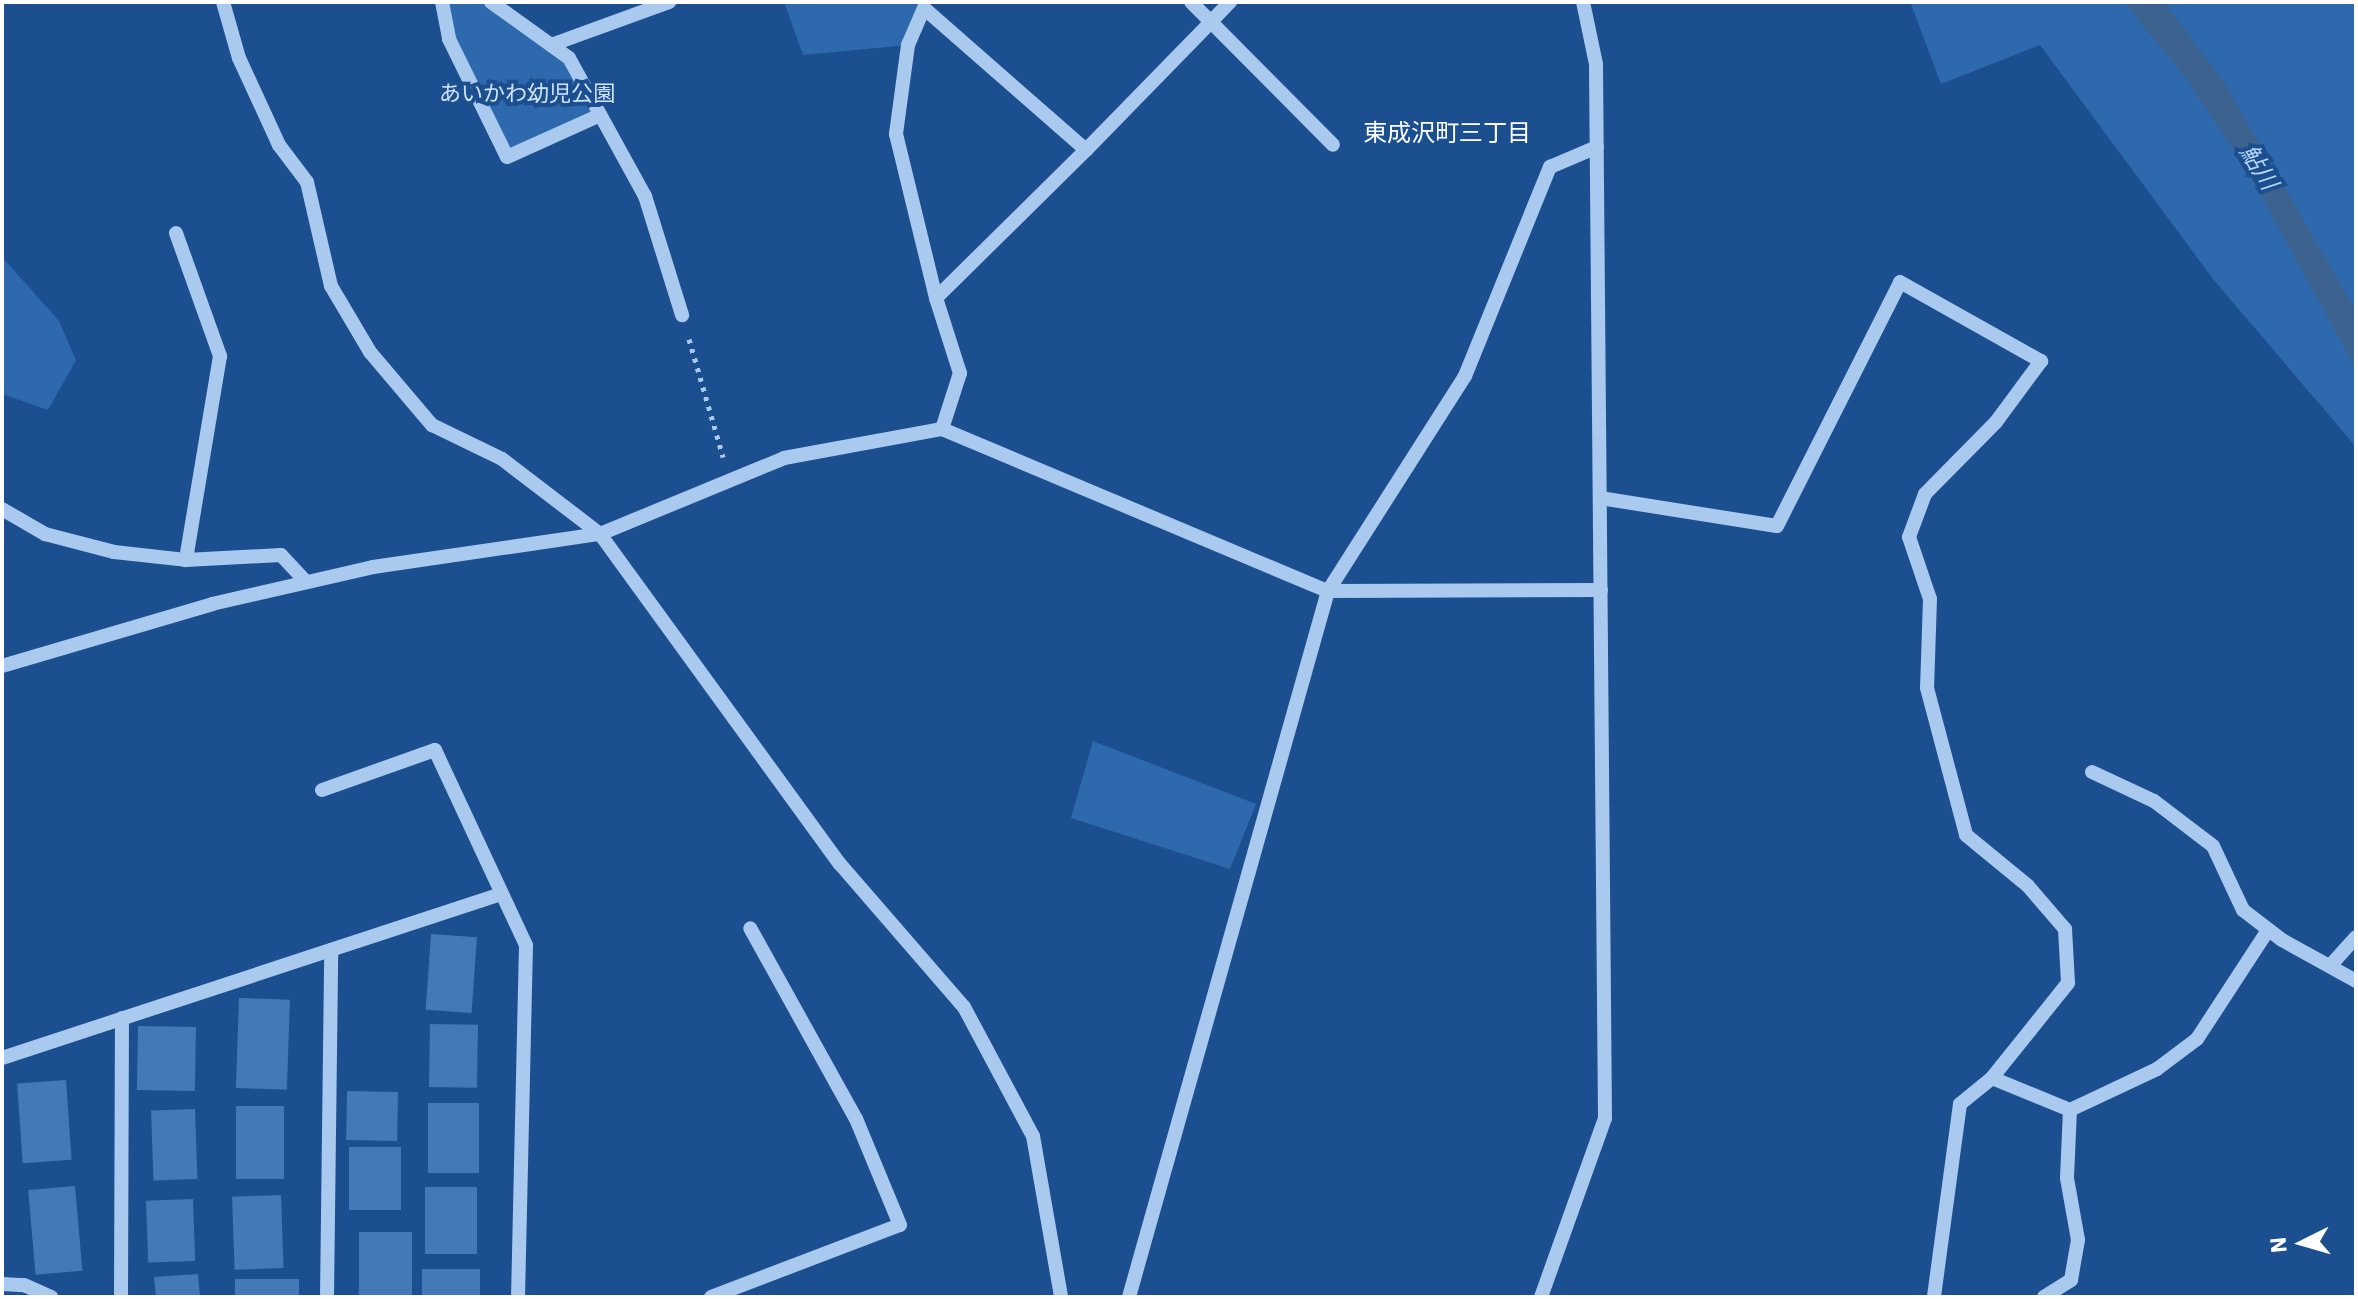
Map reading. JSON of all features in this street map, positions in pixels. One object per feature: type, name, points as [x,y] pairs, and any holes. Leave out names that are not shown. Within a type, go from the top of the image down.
[{"type":"street","points":[[223,2],[252,87],[279,145],[307,182],[331,286],[370,352],[432,425],[502,459],[600,534],[840,864],[964,1007],[1033,1136],[1061,1297]]},
{"type":"street","points":[[442,2],[449,39],[507,157],[600,115]]},
{"type":"street","points":[[491,2],[569,58],[645,196],[682,315]]},
{"type":"street","points":[[551,45],[669,2]]},
{"type":"street","points":[[1191,2],[1333,145]]},
{"type":"street","points":[[936,298],[1230,2]]},
{"type":"street","points":[[1541,1297],[1605,1118],[1596,64],[1583,2]]},
{"type":"street","points":[[942,429],[960,373],[936,298],[896,134],[908,45],[924,8],[1086,150]]},
{"type":"street","points":[[1129,1297],[1328,591],[1465,376],[1550,167],[1597,147]]},
{"type":"street","points":[[176,233],[220,356],[186,560]]},
{"type":"street","points":[[1600,498],[1777,526],[1900,282],[2041,361],[1996,422],[1925,494],[1909,537],[1930,599],[1927,688],[1966,835],[2028,886],[2065,929],[2068,983],[1992,1078],[1960,1104],[1934,1297]]},
{"type":"street","points":[[2,666],[84,639],[373,567],[600,534],[729,478],[784,458],[942,429],[1328,591],[1601,590]]},
{"type":"street","points":[[2,509],[45,534],[114,552],[186,560],[281,555],[306,582]]},
{"type":"street","points":[[322,790],[435,750],[526,945],[518,1297]]},
{"type":"street","points":[[2092,772],[2154,801],[2213,846],[2243,910],[2268,930],[2356,981]]},
{"type":"street","points":[[2,1058],[501,894]]},
{"type":"street","points":[[711,1297],[900,1225],[856,1119],[750,928]]},
{"type":"street","points":[[1992,1078],[2070,1110],[2157,1069],[2197,1039],[2268,930]]},
{"type":"street","points":[[2330,966],[2356,937]]},
{"type":"street","points":[[327,1297],[331,950]]},
{"type":"street","points":[[121,1297],[122,1018]]},
{"type":"street","points":[[2044,1297],[2071,1280],[2078,1240],[2067,1178],[2070,1110]]},
{"type":"street","points":[[2,1284],[24,1285],[51,1297]]},
{"type":"path","points":[[682,315],[729,478]]},
{"type":"green space","name":"あいかわ幼児公園","points":[[442,2],[491,2],[551,45],[600,115],[507,157],[449,39]]},
{"type":"green space","points":[[784,2],[917,2],[924,8],[908,45],[803,55]]},
{"type":"green space","points":[[1910,2],[2356,2],[2356,447],[2213,279],[2040,45],[1941,84]]},
{"type":"green space","points":[[2,257],[59,321],[76,360],[48,410],[2,394]]},
{"type":"green space","points":[[1093,741],[1256,804],[1230,869],[1071,818]]},
{"type":"water","name":"鮎川","points":[[2124,2],[2164,2],[2222,79],[2356,311],[2356,369],[2247,170],[2188,81]]},
{"type":"building","points":[[431,934],[477,937],[472,1013],[426,1010]]},
{"type":"building","points":[[239,998],[290,1000],[287,1090],[236,1088]]},
{"type":"building","points":[[430,1024],[478,1025],[477,1088],[429,1087]]},
{"type":"building","points":[[138,1026],[196,1027],[195,1091],[137,1090]]},
{"type":"building","points":[[66,1080],[72,1160],[23,1163],[17,1083]]},
{"type":"building","points":[[347,1091],[398,1092],[397,1141],[346,1140]]},
{"type":"building","points":[[428,1103],[479,1103],[479,1173],[428,1173]]},
{"type":"building","points":[[236,1106],[284,1106],[284,1179],[236,1179]]},
{"type":"building","points":[[195,1109],[197,1179],[153,1180],[151,1111]]},
{"type":"building","points":[[349,1147],[401,1147],[401,1210],[349,1210]]},
{"type":"building","points":[[75,1186],[82,1271],[36,1275],[28,1190]]},
{"type":"building","points":[[425,1187],[477,1187],[477,1254],[425,1254]]},
{"type":"building","points":[[281,1195],[284,1268],[235,1270],[232,1197]]},
{"type":"building","points":[[193,1199],[195,1261],[148,1263],[146,1201]]},
{"type":"building","points":[[359,1232],[412,1232],[412,1297],[359,1297]]},
{"type":"building","points":[[422,1269],[480,1269],[480,1297],[422,1297]]},
{"type":"building","points":[[198,1274],[200,1297],[156,1297],[154,1277]]},
{"type":"building","points":[[235,1279],[299,1279],[299,1297],[235,1297]]},
{"type":"district","name":"東成沢町三丁目","points":[[1447,133]]}]
